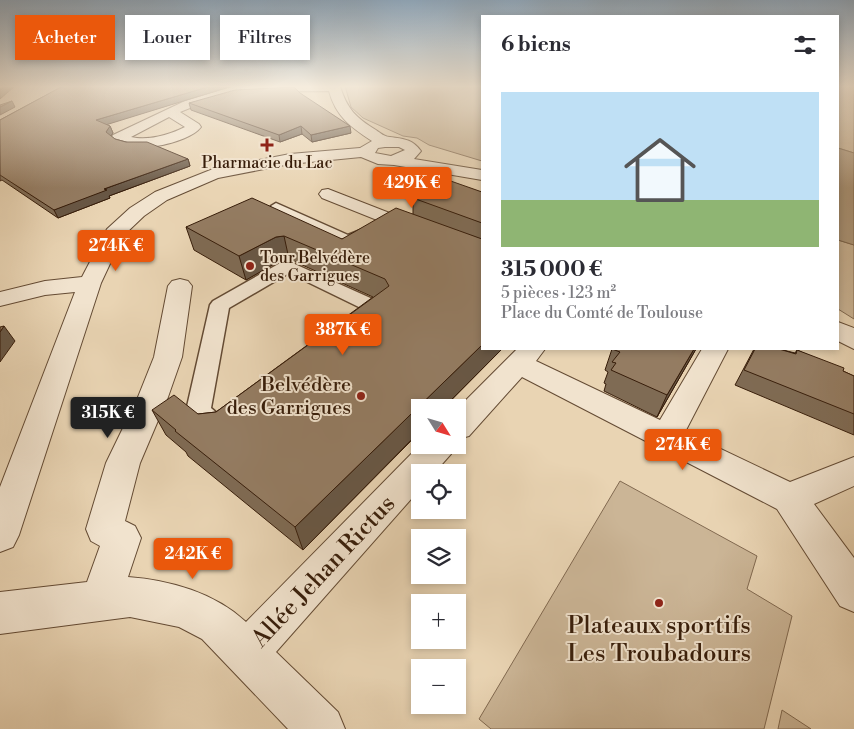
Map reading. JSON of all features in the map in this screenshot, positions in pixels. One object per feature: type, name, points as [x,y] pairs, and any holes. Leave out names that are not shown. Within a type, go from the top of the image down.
[{"type":"street","points":[[352,120],[375,147],[376,158],[481,175]]},
{"type":"street","points":[[0,535],[90,283],[114,233],[137,212],[161,196],[212,174],[253,165],[375,147],[405,144],[412,148],[481,169]]},
{"type":"street","points":[[393,160],[406,157],[413,151],[412,148]]},
{"type":"street","points":[[328,194],[481,256]]},
{"type":"street","points":[[288,266],[379,309],[217,428],[198,411],[220,305],[288,266]]},
{"type":"street","points":[[0,299],[45,288],[90,283]]},
{"type":"street","points":[[101,600],[122,538],[104,529],[123,463],[168,356],[180,286]]},
{"type":"street","points":[[839,331],[854,340]]},
{"type":"street","points":[[666,437],[714,350]]},
{"type":"street","points":[[466,418],[524,356],[666,437],[789,498],[854,592]]},
{"type":"street","name":"Allée Jehan Rictus","points":[[247,652],[432,454]]},
{"type":"street","points":[[789,498],[854,472]]},
{"type":"street","points":[[0,613],[130,597],[184,607],[217,624],[247,652],[321,729]]},
{"type":"lane","points":[[276,206],[348,239],[391,219]]},
{"type":"shaded area","points":[[367,120],[481,120],[481,161],[429,145],[417,138],[403,136]]},
{"type":"shaded area","points":[[839,120],[854,120],[854,153],[839,148]]},
{"type":"shaded area","points":[[839,148],[854,153],[854,245],[839,240]]},
{"type":"shaded area","points":[[839,240],[854,245],[854,319],[839,310]]},
{"type":"shaded area","name":"Plateaux sportifs Les Troubadours","points":[[620,481],[757,556],[747,589],[792,616],[764,729],[491,729],[479,719]]},
{"type":"shaded area","points":[[782,710],[811,729],[778,729]]},
{"type":"building","points":[[0,120],[96,120],[110,126],[106,132],[115,139],[126,142],[147,142],[188,159],[104,189],[107,190],[54,210],[0,175]]},
{"type":"building","points":[[237,120],[341,120],[350,126],[311,135],[301,126],[279,135]]},
{"type":"building","points":[[445,179],[481,192],[481,223],[413,198]]},
{"type":"building","name":"Belvédère des Garrigues","points":[[252,198],[342,239],[396,208],[481,239],[481,346],[427,399],[411,399],[411,414],[295,527],[175,431],[152,410],[174,395],[198,414],[216,412],[389,286],[385,279],[284,236],[276,237],[239,256],[186,227]]},
{"type":"building","points":[[615,350],[693,350],[667,395],[611,370],[616,363],[612,362],[620,352]]},
{"type":"building","points":[[754,350],[782,350],[796,354],[797,350],[844,368],[843,371],[854,376],[854,414],[744,370]]},
{"type":"place","name":"Pharmacie du Lac","points":[[267,145]]},
{"type":"place","name":"Tour Belvédère des Garrigues","points":[[250,266]]},
{"type":"place","name":"Belvédère des Garrigues","points":[[361,396]]},
{"type":"place","name":"Plateaux sportifs Les Troubadours","points":[[659,603]]}]
